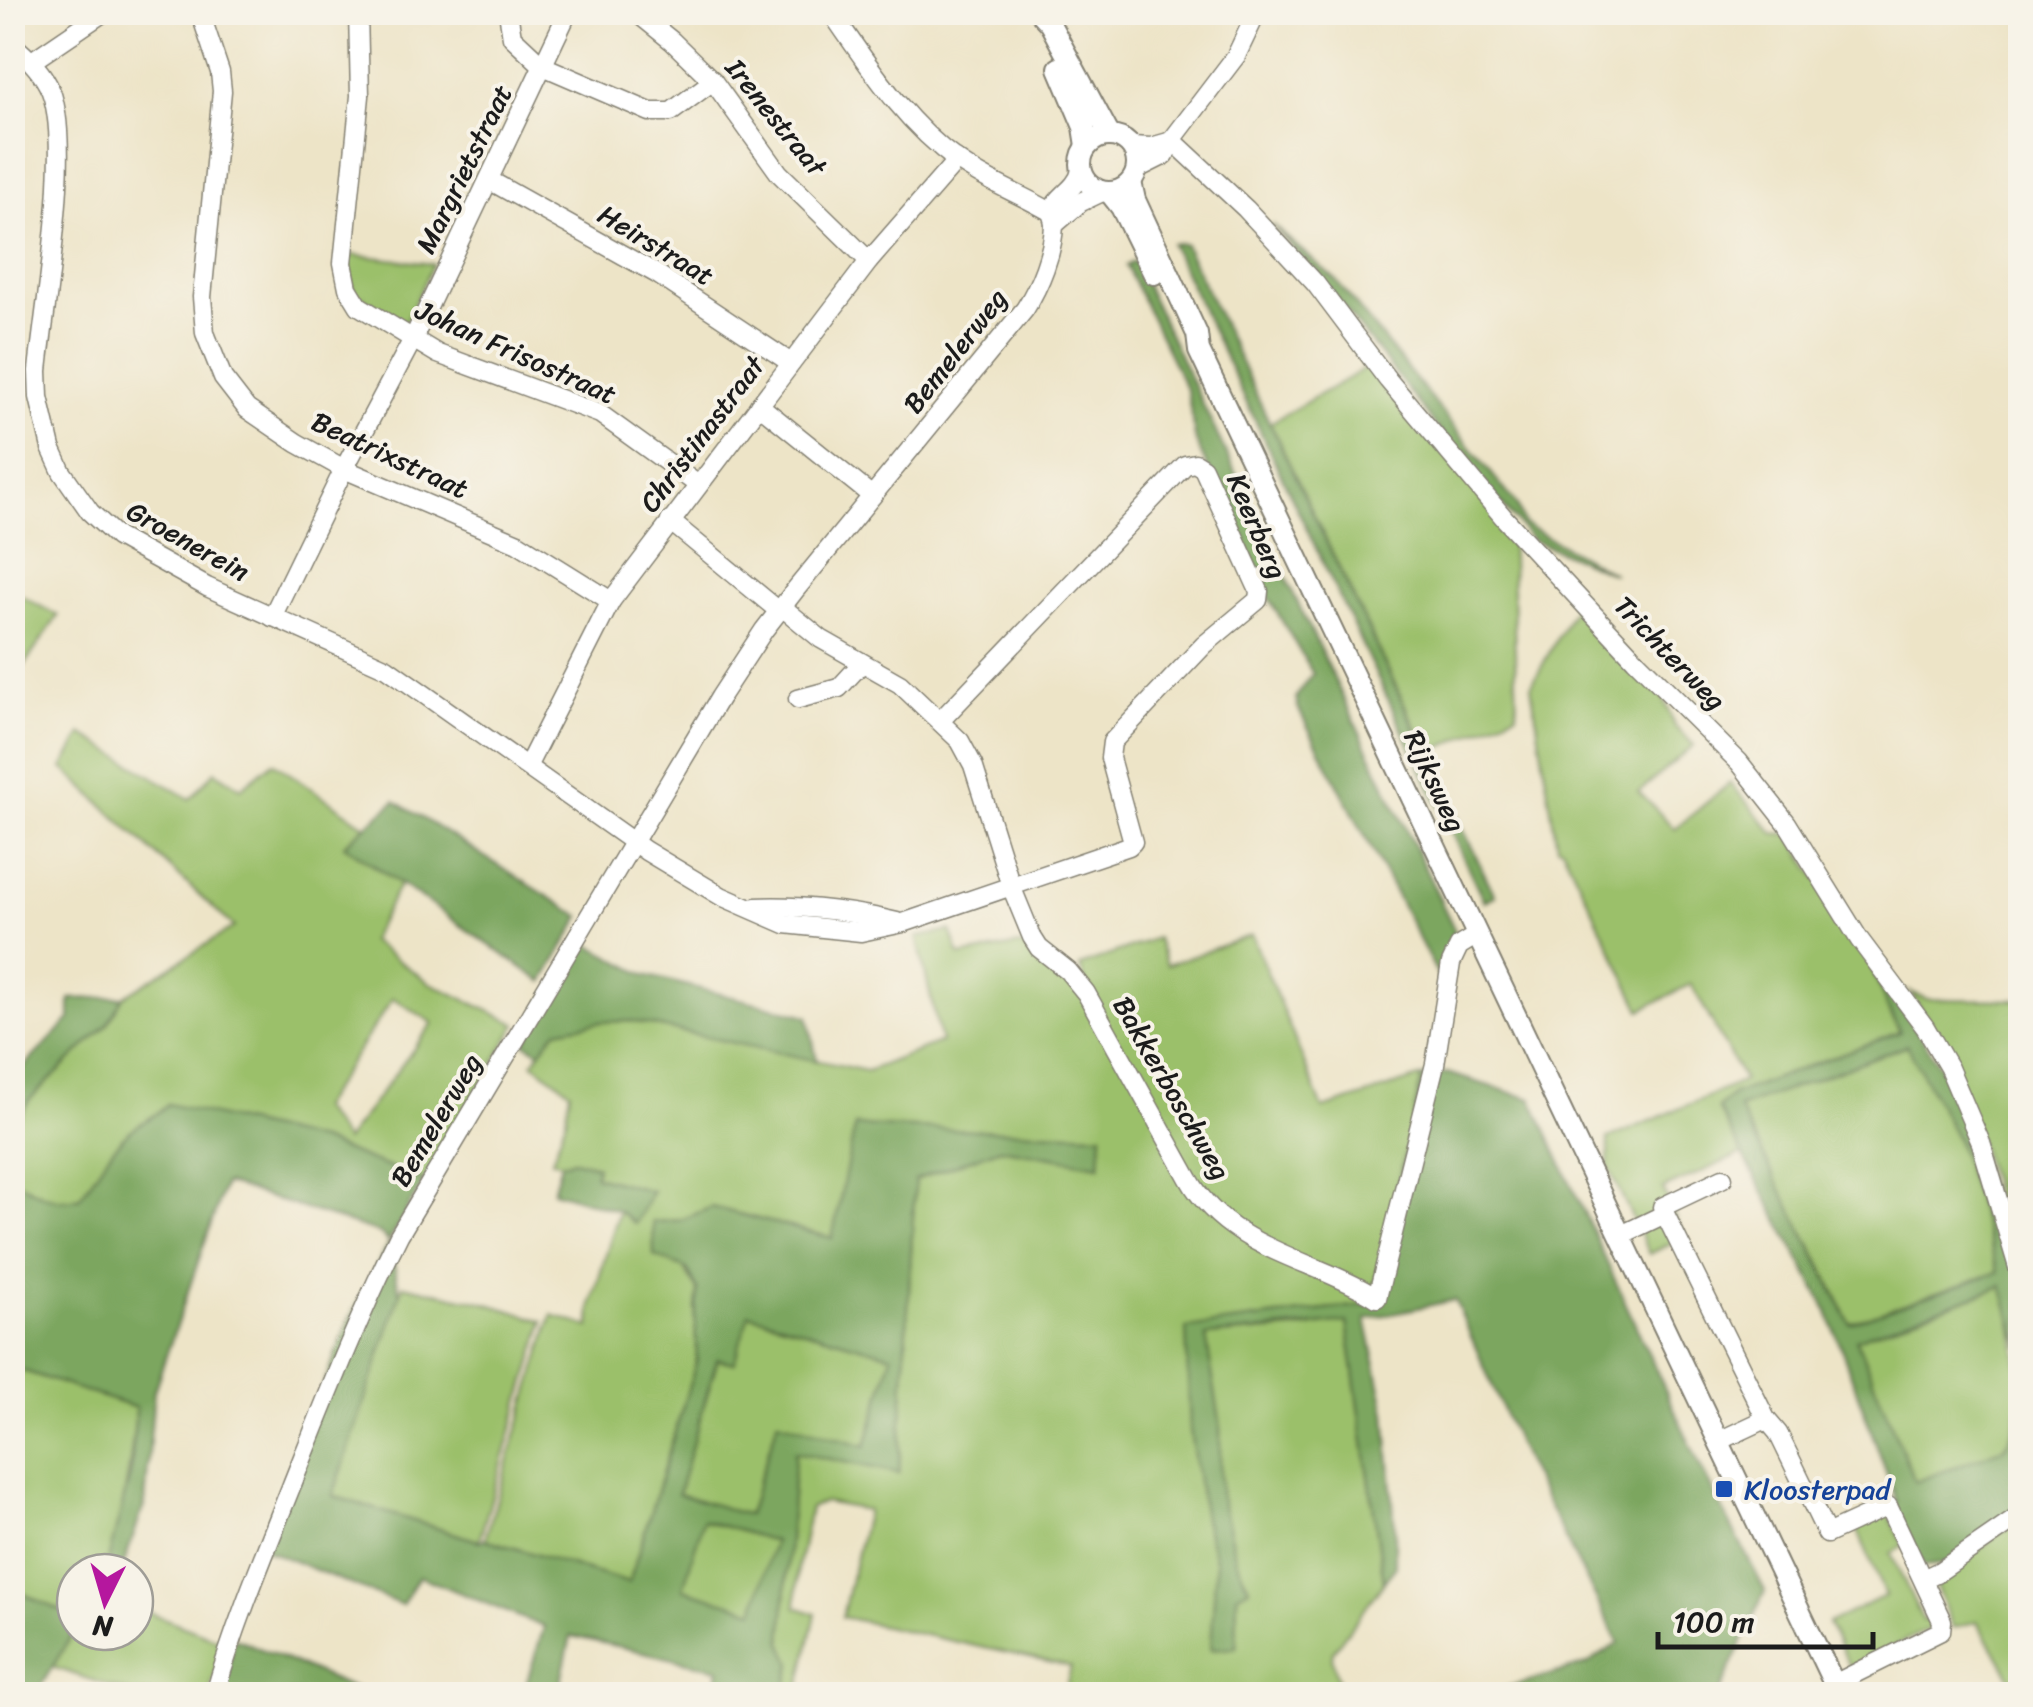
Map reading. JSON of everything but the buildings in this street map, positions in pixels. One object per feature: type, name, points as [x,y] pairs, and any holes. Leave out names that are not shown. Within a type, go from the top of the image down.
[{"type":"main road","points":[[1041,16],[1050,24],[1110,136]]},
{"type":"main road","points":[[1041,16],[1041,27],[1084,127],[1087,146]]},
{"type":"main road","points":[[1101,136],[1110,136],[1122,138],[1131,146],[1134,176],[1122,190],[1106,192],[1089,184],[1080,160],[1087,146],[1101,136]]},
{"type":"main road","name":"Rijksweg","points":[[1134,176],[1138,208],[1198,334],[1199,351]]},
{"type":"main road","name":"Rijksweg","points":[[1106,192],[1121,207],[1186,339],[1199,351],[1837,1689]]},
{"type":"street","points":[[32,61],[104,12]]},
{"type":"street","name":"Beatrixstraat","points":[[200,12],[220,72],[222,91],[202,297],[205,333],[223,378],[248,410],[296,443],[344,468],[518,543],[611,600]]},
{"type":"street","name":"Johan Frisostraat","points":[[358,12],[360,96],[343,263],[348,288],[359,306],[438,354],[600,414],[697,484]]},
{"type":"street","points":[[508,12],[512,37],[544,66],[660,114],[671,112],[713,81]]},
{"type":"street","name":"Margrietstraat","points":[[272,617],[412,340],[568,12]]},
{"type":"street","name":"Irenestraat","points":[[636,12],[713,81],[779,173],[869,261]]},
{"type":"street","points":[[831,12],[885,90],[908,117],[957,160],[1056,219],[1087,198],[1106,192]]},
{"type":"street","points":[[1134,176],[1166,154],[1172,140],[1241,48],[1257,12]]},
{"type":"street","name":"Groenerein","points":[[12,44],[32,61],[50,86],[60,126],[60,162],[38,371],[39,397],[51,448],[77,496],[117,537],[160,563],[387,668],[634,842],[721,896],[751,907],[786,906],[865,914],[902,923],[1011,886]]},
{"type":"street","points":[[1131,146],[1151,147],[1172,140]]},
{"type":"street","name":"Trichterweg","points":[[1172,140],[1234,197],[1315,283],[1388,380],[1505,519],[1635,659],[1739,762],[1787,823],[1860,939],[1925,1027],[1949,1068],[1981,1143],[2020,1274]]},
{"type":"street","name":"Christinastraat","points":[[528,765],[611,600],[869,261],[957,160]]},
{"type":"street","name":"Bemelerweg","points":[[215,1694],[288,1494],[384,1263],[734,674],[780,609],[1019,318],[1042,278],[1056,219],[1055,205],[1075,186],[1081,171]]},
{"type":"street","name":"Heirstraat","points":[[489,180],[657,274],[791,363]]},
{"type":"street","points":[[758,405],[872,496]]},
{"type":"street","name":"Keerberg","points":[[941,720],[1186,465],[1195,463],[1203,468],[1259,592],[1258,600],[1204,645],[1112,742],[1110,758],[1133,842],[1011,886]]},
{"type":"street","points":[[670,521],[780,609]]},
{"type":"street","name":"Bakkerboschweg","points":[[780,609],[821,639],[900,684],[941,720],[967,752],[1011,886],[1039,948],[1068,971],[1086,992],[1194,1189],[1209,1208],[1249,1238],[1376,1298],[1435,1064],[1451,964],[1458,946],[1478,935]]},
{"type":"street","points":[[798,700],[839,688],[862,663]]},
{"type":"street","points":[[1620,1235],[1665,1214],[1662,1206],[1722,1178]]},
{"type":"street","name":"Rijksweg","points":[[1665,1214],[1827,1534],[1888,1506],[1942,1621],[1941,1631],[1837,1689]]},
{"type":"street","points":[[1719,1441],[1766,1420]]},
{"type":"street","points":[[1923,1579],[2014,1520]]},
{"type":"green space","points":[[1271,224],[1335,279],[1517,505],[1524,524],[1614,574],[1532,540],[1446,439],[1326,285]]},
{"type":"green space","points":[[1171,244],[1185,245],[1495,896],[1484,901]]},
{"type":"green space","points":[[346,254],[433,264],[404,325],[353,291]]},
{"type":"green space","points":[[1134,261],[1455,931],[1442,983],[1298,708],[1296,697],[1313,674],[1264,590],[1196,442],[1187,391],[1126,266]]},
{"type":"green space","points":[[1371,365],[1511,532],[1517,713],[1428,753],[1270,423]]},
{"type":"green space","points":[[13,591],[58,616],[12,682]]},
{"type":"green space","points":[[1577,602],[1663,696],[1675,727],[1694,745],[1639,792],[1675,829],[1730,783],[1774,833],[1789,834],[1870,960],[1900,1032],[1733,1094],[1718,1108],[1742,1154],[1663,1189],[1684,1238],[1649,1254],[1608,1166],[1608,1139],[1744,1081],[1691,984],[1641,1010],[1562,847],[1557,846],[1531,686]]},
{"type":"green space","points":[[82,734],[190,799],[215,771],[241,788],[273,762],[366,826],[344,845],[400,884],[370,941],[430,983],[517,1024],[424,1181],[320,1141],[156,1117],[121,1142],[80,1197],[54,1198],[13,1178],[12,1128],[29,1100],[107,1025],[123,997],[234,927],[63,768]],"holes":[[[393,998],[433,1023],[345,1141],[320,1108]]]},
{"type":"green space","points":[[395,801],[581,917],[543,982],[344,845]]},
{"type":"green space","points":[[951,931],[960,956],[1020,945],[1086,985],[1080,966],[1156,938],[1167,965],[1252,935],[1323,1109],[1422,1077],[1371,1304],[1187,1328],[1204,1519],[1216,1563],[1212,1649],[1236,1646],[1237,1594],[1249,1587],[1236,1560],[1220,1494],[1220,1421],[1205,1336],[1347,1321],[1384,1582],[1333,1651],[1338,1679],[1323,1694],[1064,1694],[1071,1667],[842,1617],[867,1510],[824,1502],[810,1508],[798,1568],[796,1607],[816,1614],[799,1691],[812,1694],[785,1694],[792,1665],[782,1643],[795,1452],[899,1473],[915,1180],[1000,1148],[1100,1165],[1102,1135],[856,1126],[833,1238],[712,1207],[681,1220],[653,1222],[698,1290],[697,1360],[629,1583],[485,1539],[552,1315],[590,1327],[591,1305],[619,1211],[652,1191],[594,1176],[597,1166],[552,1160],[566,1119],[570,1091],[533,1063],[548,1038],[557,1030],[577,1024],[632,1021],[867,1071],[941,1042],[917,937]]},
{"type":"green space","points":[[586,943],[645,975],[808,1016],[817,1061],[632,1021],[557,1030],[540,1052],[525,1043]]},
{"type":"green space","points":[[1870,960],[1953,1085],[2020,1279],[2020,1347],[2002,1286],[1856,1339],[1915,1482],[2004,1448],[2020,1421],[2020,1515],[1945,1564],[1924,1566],[1893,1504],[1897,1502],[1828,1312],[1718,1108],[1733,1094],[1900,1032]],"holes":[[[1907,1045],[1957,1139],[1998,1272],[1850,1323],[1739,1108]]]},
{"type":"green space","points":[[1910,992],[1927,999],[2020,1000],[2020,1269],[1950,1055]]},
{"type":"green space","points":[[123,997],[107,1025],[29,1100],[13,1128],[13,1078],[70,1019],[70,999]]},
{"type":"green space","points":[[1908,1045],[1957,1139],[1999,1272],[1849,1323],[1739,1108]]},
{"type":"green space","points":[[1447,1073],[1532,1099],[1702,1470],[1765,1591],[1719,1694],[1512,1694],[1508,1687],[1587,1664],[1619,1643],[1524,1459],[1455,1300],[1366,1319],[1386,1412],[1395,1529],[1395,1567],[1384,1582],[1347,1322],[1206,1336],[1220,1421],[1220,1494],[1236,1560],[1249,1588],[1237,1595],[1236,1647],[1211,1649],[1216,1563],[1204,1519],[1190,1431],[1186,1328],[1371,1304],[1422,1077]]},
{"type":"green space","points":[[168,1104],[320,1141],[424,1181],[389,1241],[400,1294],[333,1496],[629,1583],[697,1360],[698,1290],[687,1269],[654,1256],[653,1222],[681,1220],[712,1207],[832,1238],[855,1126],[1102,1134],[1100,1165],[1000,1148],[915,1180],[899,1473],[795,1452],[782,1643],[792,1664],[785,1694],[714,1694],[719,1669],[571,1636],[558,1694],[523,1694],[544,1627],[419,1576],[402,1605],[259,1547],[351,1316],[389,1242],[379,1233],[225,1183],[154,1391],[145,1503],[128,1552],[110,1552],[131,1471],[136,1408],[18,1369],[13,1387],[13,1178],[54,1198],[80,1197],[109,1154],[134,1128]],"holes":[[[749,1314],[892,1355],[866,1446],[778,1421],[748,1515],[678,1494],[717,1359],[734,1363]],[[703,1520],[774,1541],[754,1610],[683,1589]]]},
{"type":"green space","points":[[574,1160],[597,1166],[595,1176],[652,1191],[635,1224],[619,1211],[553,1191],[561,1163]]},
{"type":"green space","points":[[403,1285],[482,1302],[544,1321],[479,1541],[333,1496]]},
{"type":"green space","points":[[2003,1286],[2018,1371],[2017,1417],[2011,1435],[1995,1453],[1915,1482],[1856,1339]]},
{"type":"green space","points":[[748,1314],[892,1355],[866,1446],[778,1421],[748,1515],[677,1494],[718,1359],[734,1363]]},
{"type":"green space","points":[[18,1369],[136,1408],[125,1491],[111,1552],[55,1552],[55,1608],[13,1589],[12,1387]]},
{"type":"green space","points":[[1887,1511],[1904,1546],[1891,1553],[1923,1621],[1934,1617],[1934,1626],[1850,1668],[1828,1623],[1885,1596],[1856,1526]]},
{"type":"green space","points":[[2020,1519],[2020,1693],[1977,1621],[1953,1628],[1935,1584],[1938,1577]]},
{"type":"green space","points":[[703,1520],[774,1541],[754,1611],[682,1589]]},
{"type":"green space","points":[[12,1589],[55,1608],[55,1652],[62,1652],[36,1694],[13,1694]]},
{"type":"green space","points":[[155,1615],[225,1642],[209,1694],[133,1694],[52,1667],[61,1652],[155,1652]]},
{"type":"green space","points":[[235,1638],[367,1694],[222,1694]]},
{"type":"place","name":"Kloosterpad","points":[[1724,1489]]}]
